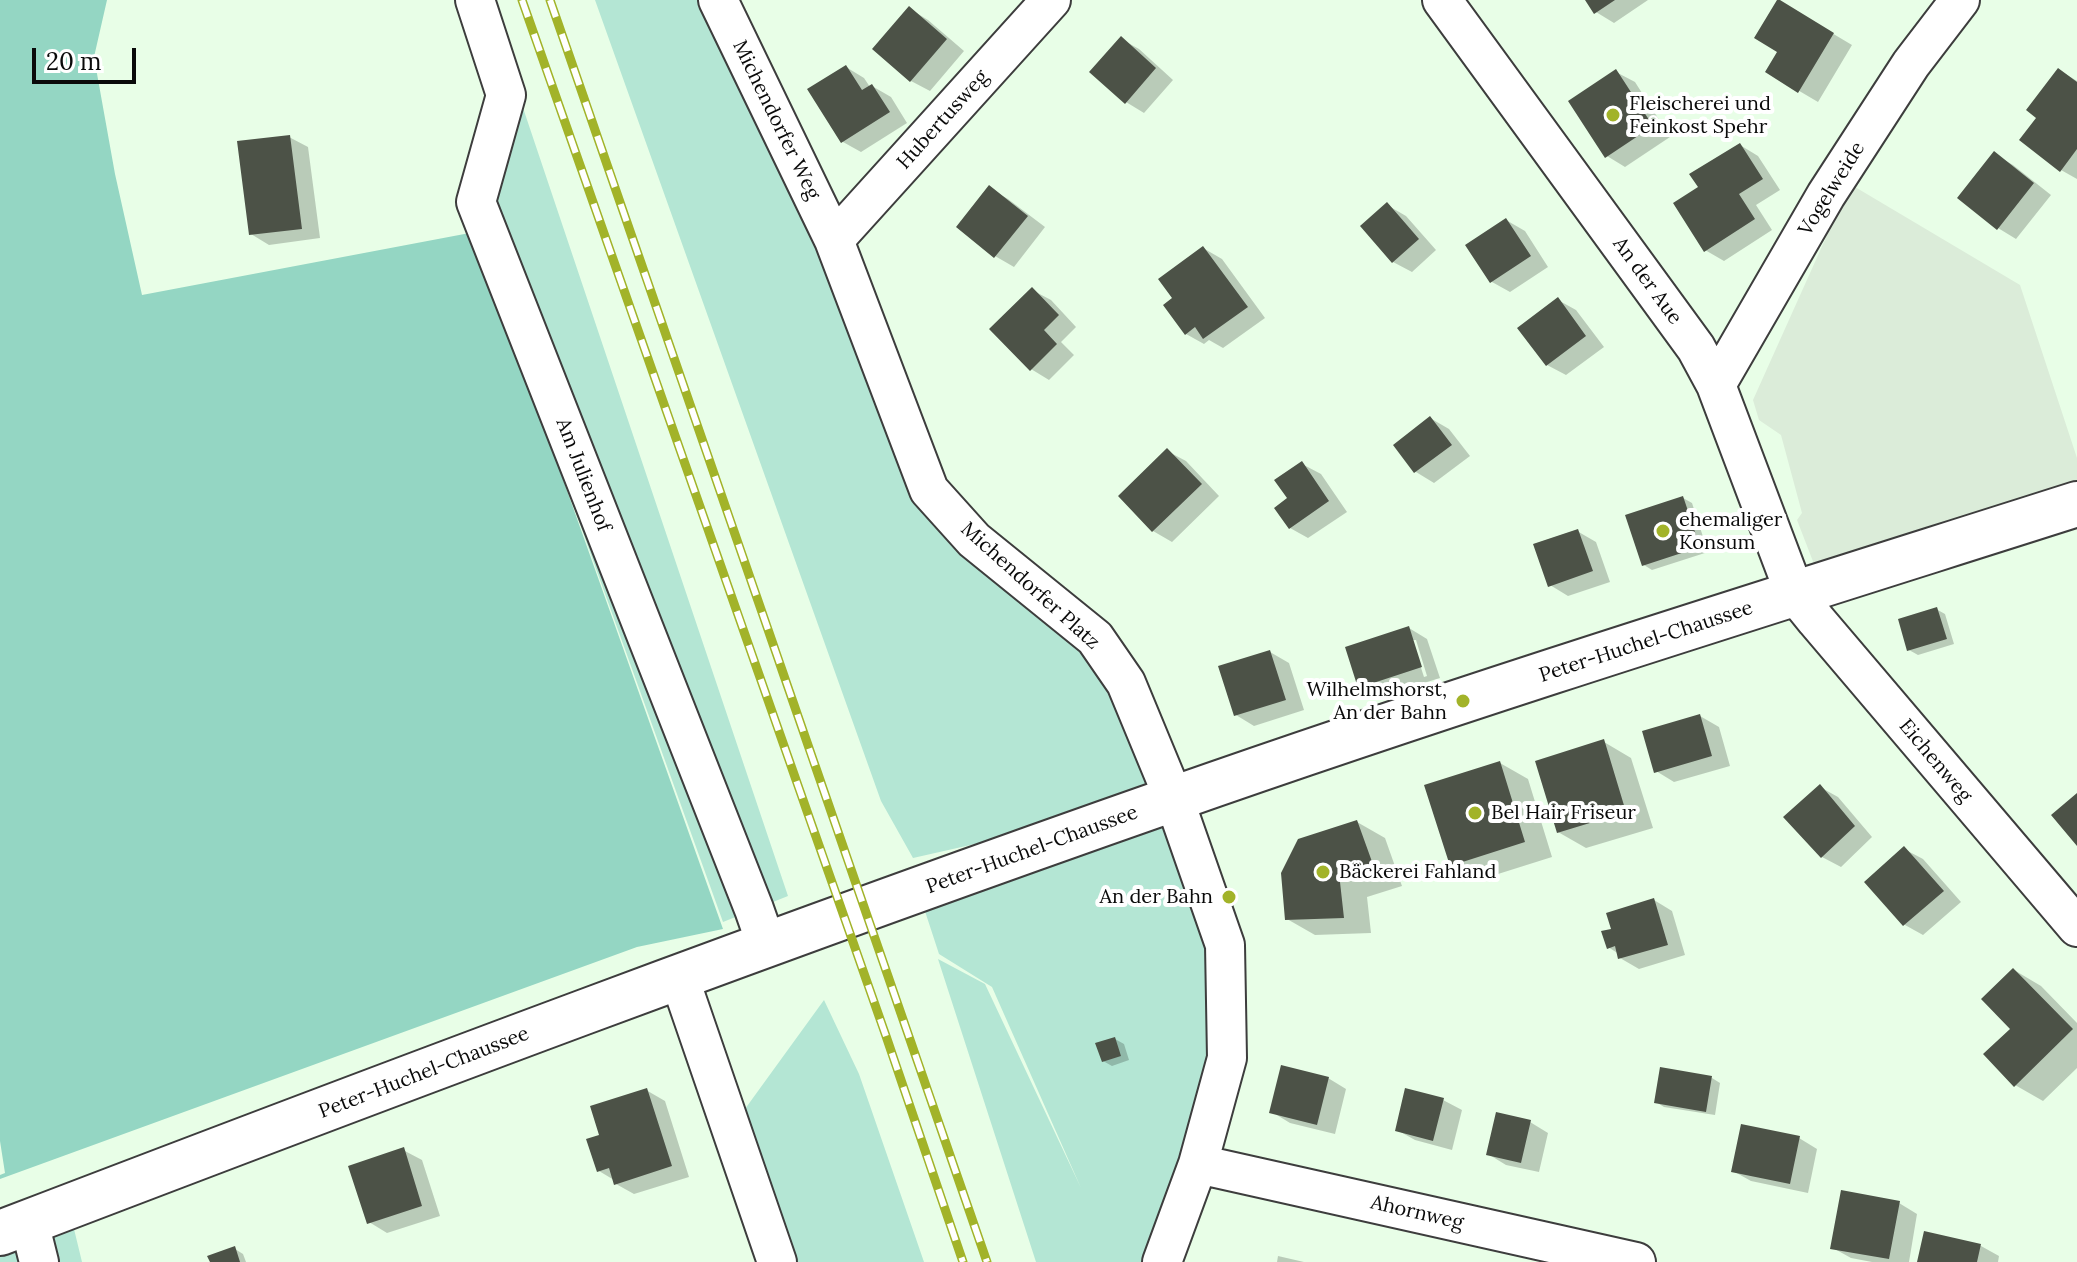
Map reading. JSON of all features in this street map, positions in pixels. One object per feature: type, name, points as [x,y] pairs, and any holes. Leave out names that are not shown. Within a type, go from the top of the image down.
[{"type":"street","name":"Am Julienhof","points":[[475,0],[506,95],[476,202],[767,946]]},
{"type":"street","name":"Michendorfer Weg","points":[[718,0],[834,240]]},
{"type":"street","name":"Hubertusweg","points":[[834,240],[1051,0]]},
{"type":"street","name":"An der Aue","points":[[1442,0],[1696,348],[1716,385],[1795,594]]},
{"type":"street","name":"Vogelweide","points":[[1716,385],[1826,195],[1911,64],[1960,0]]},
{"type":"street","name":"Michendorfer Platz","points":[[834,240],[929,490],[974,540],[1095,638],[1126,683],[1174,799],[1225,945],[1227,1058],[1198,1164],[1162,1262]]},
{"type":"street","name":"Peter-Huchel-Chaussee","points":[[22,1239],[679,977],[1174,799],[1449,706],[2077,504]]},
{"type":"street","name":"Eichenweg","points":[[1795,594],[2077,927]]},
{"type":"street","points":[[679,977],[777,1262]]},
{"type":"street","name":"Ahornweg","points":[[1198,1164],[1636,1262]]},
{"type":"green space","points":[[595,0],[718,0],[929,490],[1126,683],[1174,799],[913,858],[881,801]]},
{"type":"green space","points":[[518,93],[788,896],[723,922],[475,232]]},
{"type":"green space","points":[[1167,811],[1215,945],[1217,1061],[1155,1262],[1036,1262],[938,959],[985,984],[1081,1188],[992,987],[939,954],[921,899]]},
{"type":"green space","points":[[824,1000],[859,1074],[924,1262],[787,1262],[737,1120]]},
{"type":"green space","points":[[74,1229],[82,1262],[0,1262],[0,1256]]},
{"type":"shaded area","points":[[0,0],[107,0],[94,57],[115,174],[142,295],[475,232],[723,929],[637,947],[0,1179],[0,1175],[5,1173],[0,1141]]},
{"type":"shaded area","points":[[1850,184],[2020,285],[2077,458],[2077,484],[1814,564],[1797,520],[1802,513],[1781,435],[1759,420],[1753,400]]},
{"type":"building","points":[[1585,0],[1615,0],[1594,14]]},
{"type":"building","points":[[1777,0],[1834,33],[1798,93],[1765,72],[1777,52],[1754,38]]},
{"type":"building","points":[[909,6],[947,39],[910,82],[872,49]]},
{"type":"building","points":[[1121,36],[1156,68],[1125,104],[1089,72]]},
{"type":"building","points":[[846,65],[862,90],[872,84],[890,112],[841,143],[807,89]]},
{"type":"building","points":[[2058,68],[2077,82],[2077,149],[2060,172],[2019,140],[2036,118],[2026,110]]},
{"type":"building","points":[[1616,69],[1653,126],[1605,158],[1568,101]]},
{"type":"building","points":[[290,135],[302,229],[249,235],[237,141]]},
{"type":"building","points":[[1740,143],[1763,179],[1739,194],[1755,219],[1704,252],[1673,203],[1698,187],[1689,174]]},
{"type":"building","points":[[1994,151],[2034,183],[1997,230],[1957,198]]},
{"type":"building","points":[[989,185],[1028,216],[994,258],[956,227]]},
{"type":"building","points":[[1387,202],[1419,239],[1392,263],[1360,226]]},
{"type":"building","points":[[1506,218],[1531,256],[1490,283],[1465,245]]},
{"type":"building","points":[[1203,246],[1248,307],[1203,339],[1195,327],[1185,335],[1163,305],[1172,298],[1158,279]]},
{"type":"building","points":[[1032,287],[1059,315],[1044,330],[1057,344],[1030,371],[989,329]]},
{"type":"building","points":[[1558,297],[1586,336],[1546,366],[1517,328]]},
{"type":"building","points":[[1430,416],[1452,445],[1414,473],[1393,445]]},
{"type":"building","points":[[1167,448],[1202,484],[1152,532],[1118,496]]},
{"type":"building","points":[[1302,461],[1329,501],[1289,529],[1274,508],[1287,498],[1274,480]]},
{"type":"building","name":"ehemaliger Konsum","points":[[1683,496],[1700,547],[1642,566],[1625,515]]},
{"type":"building","points":[[1578,529],[1593,571],[1548,587],[1533,544]]},
{"type":"building","points":[[1937,607],[1947,639],[1907,651],[1898,619]]},
{"type":"building","points":[[1409,626],[1422,667],[1358,688],[1345,647]]},
{"type":"building","points":[[1270,650],[1286,700],[1234,716],[1218,666]]},
{"type":"building","points":[[1700,714],[1712,756],[1654,773],[1642,731]]},
{"type":"building","points":[[1604,739],[1626,812],[1557,833],[1535,761]]},
{"type":"building","name":"Bel Hair Friseur","points":[[1500,761],[1525,842],[1450,866],[1424,785]]},
{"type":"building","points":[[1820,784],[1855,826],[1821,858],[1783,817]]},
{"type":"building","points":[[2077,793],[2077,846],[2051,815]]},
{"type":"building","points":[[1357,820],[1375,870],[1340,882],[1344,918],[1285,920],[1281,873],[1298,839]]},
{"type":"building","points":[[1904,846],[1944,891],[1903,926],[1864,882]]},
{"type":"building","points":[[1654,898],[1668,945],[1618,959],[1615,946],[1607,949],[1601,931],[1611,929],[1606,913]]},
{"type":"building","points":[[2013,968],[2073,1029],[2014,1087],[1983,1054],[2010,1029],[1981,999]]},
{"type":"building","points":[[1115,1037],[1121,1056],[1102,1062],[1095,1043]]},
{"type":"building","points":[[1281,1065],[1329,1077],[1317,1125],[1269,1113]]},
{"type":"building","points":[[1660,1067],[1712,1076],[1706,1112],[1654,1103]]},
{"type":"building","points":[[647,1088],[672,1166],[614,1185],[609,1168],[597,1172],[586,1139],[599,1135],[590,1106]]},
{"type":"building","points":[[1405,1088],[1444,1098],[1433,1141],[1395,1131]]},
{"type":"building","points":[[1496,1112],[1531,1120],[1521,1163],[1486,1155]]},
{"type":"building","points":[[1741,1124],[1800,1136],[1790,1184],[1731,1172]]},
{"type":"building","points":[[404,1147],[422,1206],[367,1224],[348,1166]]},
{"type":"building","points":[[1841,1190],[1900,1201],[1889,1259],[1830,1249]]},
{"type":"building","points":[[1924,1231],[1981,1244],[1977,1262],[1917,1262]]},
{"type":"building","points":[[235,1246],[240,1262],[210,1262],[207,1256]]},
{"type":"railway","points":[[522,0],[963,1262]]},
{"type":"railway","points":[[550,0],[987,1262]]},
{"type":"place","name":"Fleischerei und Feinkost Spehr","points":[[1613,115]]},
{"type":"place","name":"ehemaliger Konsum","points":[[1663,531]]},
{"type":"place","name":"Wilhelmshorst, An der Bahn","points":[[1463,701]]},
{"type":"place","name":"Bel Hair Friseur","points":[[1475,813]]},
{"type":"place","name":"Bäckerei Fahland","points":[[1323,872]]},
{"type":"place","name":"An der Bahn","points":[[1229,897]]}]
